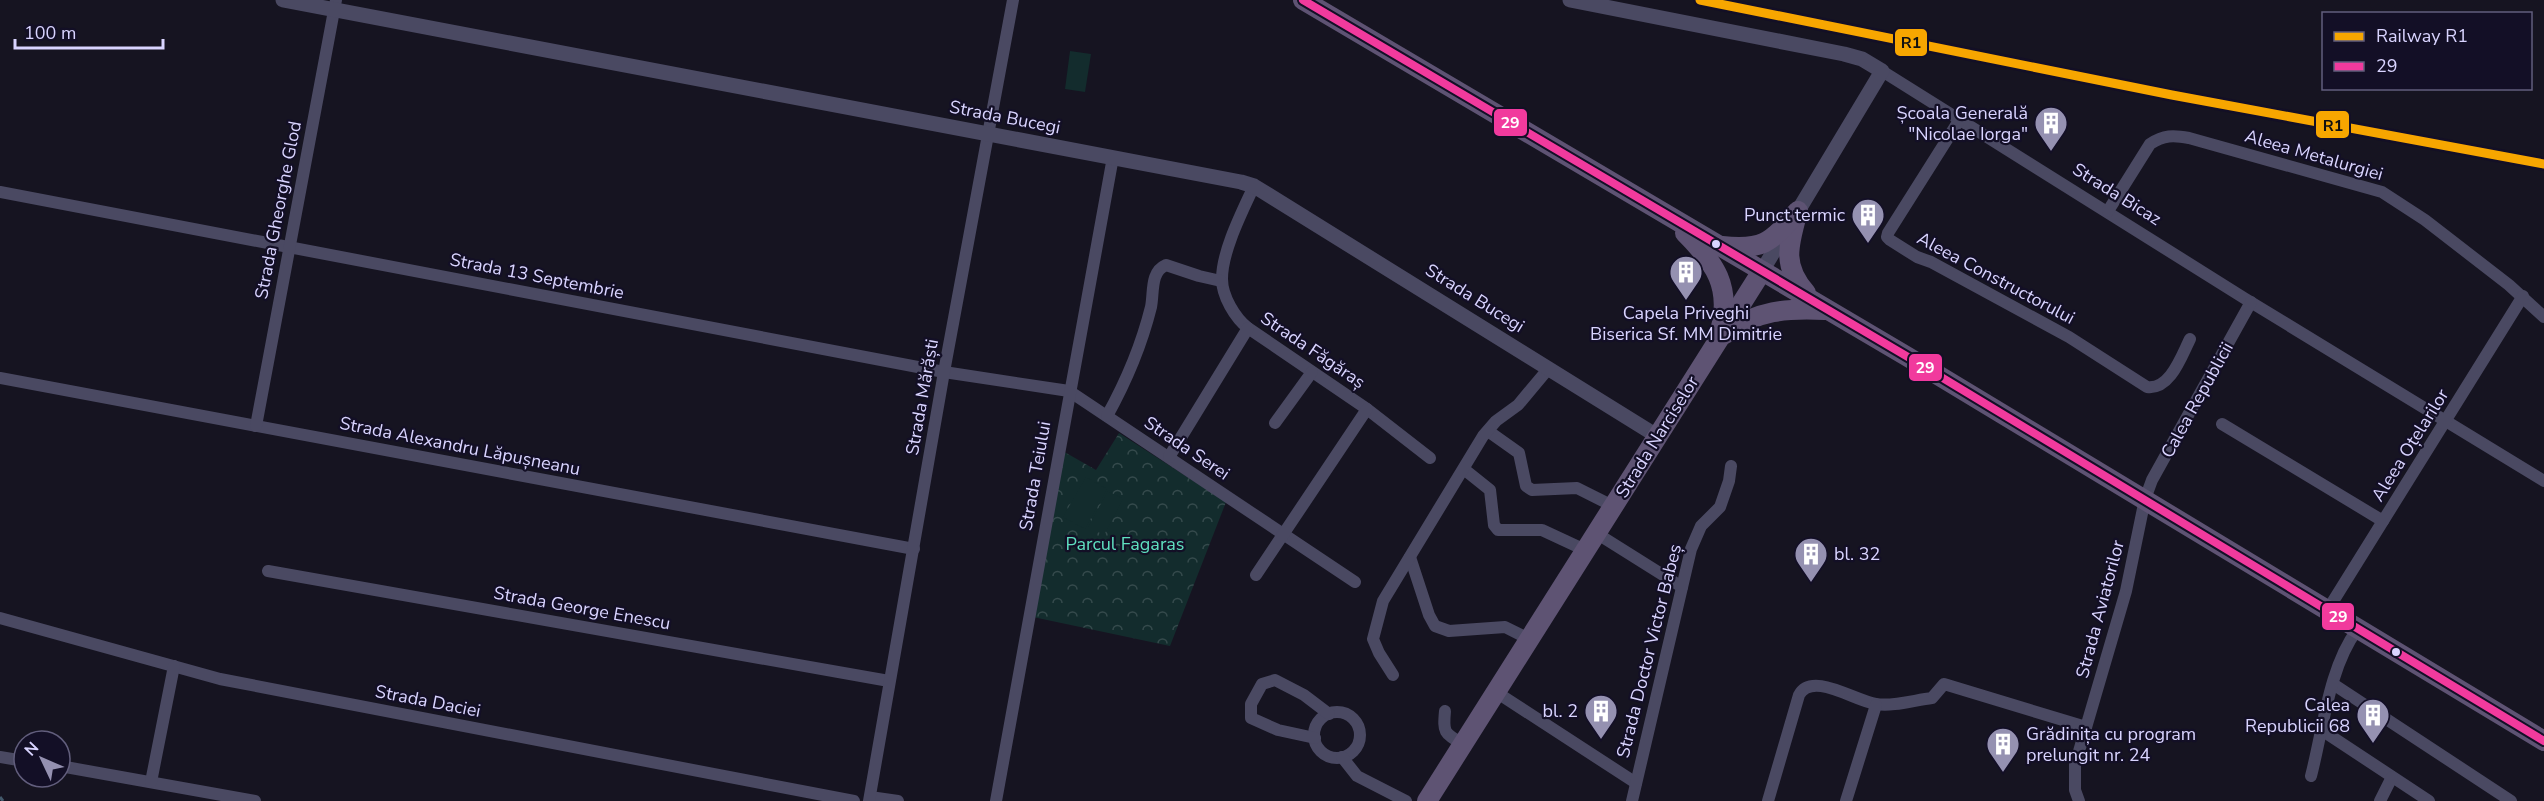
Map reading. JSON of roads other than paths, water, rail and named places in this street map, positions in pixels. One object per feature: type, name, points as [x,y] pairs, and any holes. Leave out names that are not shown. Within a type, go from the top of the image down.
[{"type":"main road","points":[[1303,0],[2145,499],[2357,630],[2544,741]]},
{"type":"main road","points":[[1661,211],[1699,247],[1716,268],[1721,281],[1724,309],[1717,342]]},
{"type":"main road","points":[[1719,245],[1760,246],[1769,241],[1798,211]]},
{"type":"main road","points":[[1798,211],[1789,243],[1789,266],[1800,286],[1821,306]]},
{"type":"main road","name":"Strada Narciselor","points":[[1427,801],[1762,271]]},
{"type":"main road","points":[[1717,342],[1741,324],[1775,310],[1821,306]]},
{"type":"street","name":"Strada Bucegi","points":[[283,0],[335,5],[1254,186],[1658,436]]},
{"type":"street","name":"Strada Mărăști","points":[[870,799],[944,372],[1013,0]]},
{"type":"street","name":"Strada Bicaz","points":[[1570,0],[1862,59],[2544,481]]},
{"type":"street","name":"Strada Gheorghe Glod","points":[[256,426],[335,5]]},
{"type":"street","name":"Strada Narciselor","points":[[1762,271],[1882,71]]},
{"type":"street","name":"Aleea Constructorului","points":[[1960,119],[1888,232],[1887,237],[1890,240],[1917,257],[1931,262],[2069,337],[2147,387],[2155,388],[2165,383],[2190,339]]},
{"type":"street","name":"Aleea Metalurgiei","points":[[2108,211],[2150,144],[2161,137],[2174,135],[2382,192],[2425,220],[2523,297],[2544,317]]},
{"type":"street","name":"Strada Teiului","points":[[996,801],[1113,157]]},
{"type":"street","points":[[1107,416],[1129,375],[1151,306],[1155,274],[1166,265],[1199,276],[1221,280],[1234,232],[1254,186]]},
{"type":"street","name":"Strada 13 Septembrie","points":[[0,192],[944,372],[1069,391]]},
{"type":"street","name":"Strada Făgăraș","points":[[1221,280],[1226,298],[1234,312],[1248,328],[1367,409],[1430,458]]},
{"type":"street","name":"Aleea Oțelarilor","points":[[2327,611],[2523,297]]},
{"type":"street","name":"Calea Republicii","points":[[2145,499],[2152,480],[2252,302]]},
{"type":"street","points":[[1168,457],[1248,328]]},
{"type":"street","points":[[1393,675],[1373,639],[1383,601],[1488,431],[1496,421],[1518,405],[1549,368]]},
{"type":"street","points":[[1275,423],[1312,372]]},
{"type":"street","name":"Strada Alexandru Lăpușneanu","points":[[0,378],[914,549]]},
{"type":"street","name":"Strada Serei","points":[[1069,391],[1285,534]]},
{"type":"street","name":"Strada Făgăraș","points":[[1256,575],[1367,409]]},
{"type":"street","points":[[2222,424],[2384,521]]},
{"type":"street","points":[[1488,431],[1519,453],[1526,486],[1532,490],[1577,488],[1613,506]]},
{"type":"street","name":"Strada Doctor Victor Babeș","points":[[1632,801],[1691,549],[1701,526],[1720,507],[1729,482],[1731,466]]},
{"type":"street","points":[[1465,470],[1490,490],[1494,525],[1498,530],[1542,530],[1585,550]]},
{"type":"street","name":"Strada Aviatorilor","points":[[2079,801],[2075,790],[2075,765],[2126,591],[2145,499]]},
{"type":"street","points":[[1596,533],[1682,587]]},
{"type":"street","points":[[1285,534],[1355,582]]},
{"type":"street","points":[[1410,557],[1429,615],[1435,626],[1449,631],[1505,627],[1529,639]]},
{"type":"street","name":"Strada George Enescu","points":[[268,571],[889,681]]},
{"type":"street","name":"Strada Daciei","points":[[0,618],[220,679],[854,801]]},
{"type":"street","points":[[2311,776],[2337,665],[2347,643],[2357,630]]},
{"type":"street","points":[[151,782],[174,666]]},
{"type":"street","points":[[1315,738],[1278,730],[1251,718],[1251,704],[1262,684],[1275,680],[1304,695],[1329,714]]},
{"type":"street","points":[[1768,801],[1803,688],[1811,684],[1850,694],[1876,705],[1932,698],[1944,684],[2086,727]]},
{"type":"street","points":[[2333,684],[2511,801]]},
{"type":"street","name":"Strada Doctor Victor Babeș","points":[[1496,692],[1636,783]]},
{"type":"street","points":[[1846,801],[1876,705]]},
{"type":"street","points":[[1445,711],[1443,729],[1445,734],[1463,744]]},
{"type":"street","points":[[1344,713],[1356,722],[1359,729],[1358,743],[1349,755],[1334,758],[1321,751],[1315,738],[1318,723],[1329,714],[1344,713]]},
{"type":"street","points":[[2323,730],[2429,801]]},
{"type":"street","points":[[1342,757],[1357,776],[1407,801]]},
{"type":"street","points":[[72,768],[255,801]]},
{"type":"street","points":[[2380,801],[2392,777]]},
{"type":"street","points":[[870,799],[898,801]]},
{"type":"railway","points":[[1700,0],[2172,95],[2544,164]]},
{"type":"railway","points":[[0,797],[3,801]]},
{"type":"rail line","name":"R1","points":[[1700,0],[2172,95],[2544,164]]},
{"type":"place","name":"Școala Generală \"Nicolae Iorga\"","points":[[2051,152]]},
{"type":"place","name":"Punct termic","points":[[1868,244]]},
{"type":"place","name":"Capela Priveghi Biserica Sf. MM Dimitrie","points":[[1686,301]]},
{"type":"place","name":"bl. 32","points":[[1811,583]]},
{"type":"place","name":"bl. 2","points":[[1601,740]]},
{"type":"place","name":"Calea Republicii 68","points":[[2373,744]]},
{"type":"place","name":"Grădinița cu program prelungit nr. 24","points":[[2003,773]]},
{"type":"park label","name":"Parcul Fagaras","points":[[1125,544]]}]
